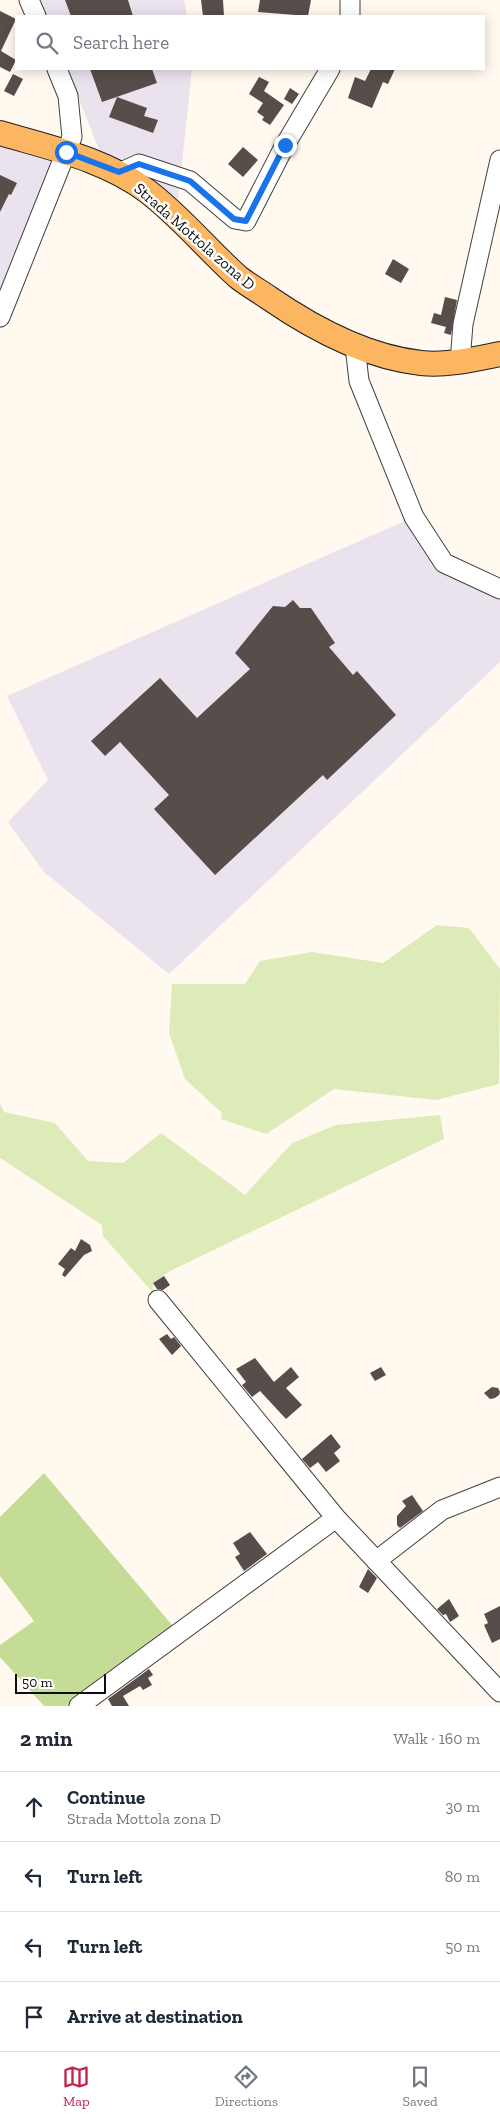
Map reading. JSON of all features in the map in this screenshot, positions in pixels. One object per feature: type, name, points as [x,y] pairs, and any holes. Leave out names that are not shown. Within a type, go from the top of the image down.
[{"type":"main road","name":"Strada Mottola zona D","points":[[0,132],[66,152],[119,172],[148,191],[240,278],[296,317],[354,346],[389,357],[422,364],[460,362],[500,354]]},
{"type":"street","points":[[29,0],[36,15]]},
{"type":"street","points":[[350,0],[350,15]]},
{"type":"street","points":[[0,317],[72,137],[68,96],[57,70]]},
{"type":"street","points":[[119,172],[139,164],[190,181],[234,219],[246,221],[285,145],[329,70]]},
{"type":"street","points":[[460,362],[463,324],[500,160]]},
{"type":"street","points":[[354,346],[359,381],[414,517],[444,562],[500,590]]},
{"type":"street","points":[[158,1300],[336,1518],[500,1692]]},
{"type":"street","points":[[376,1561],[442,1510],[500,1487]]},
{"type":"street","points":[[79,1706],[336,1518]]},
{"type":"shaded area","points":[[39,0],[184,0],[187,15],[45,15]]},
{"type":"shaded area","points":[[67,70],[192,70],[178,201],[155,184],[100,152]]},
{"type":"shaded area","points":[[0,133],[66,153],[0,317]]},
{"type":"shaded area","points":[[414,517],[444,563],[500,589],[500,662],[169,974],[44,872],[8,822],[48,780],[7,696]]},
{"type":"green space","points":[[437,925],[469,928],[500,969],[499,1084],[436,1100],[334,1089],[266,1134],[221,1119],[222,1113],[185,1079],[169,1033],[172,984],[245,984],[260,961],[312,952],[383,963]]},
{"type":"green space","points":[[0,1103],[4,1112],[55,1123],[88,1161],[123,1163],[161,1133],[245,1195],[292,1143],[336,1125],[440,1115],[444,1139],[170,1271],[153,1283],[153,1293],[103,1236],[102,1225],[0,1158]]},
{"type":"green space","points":[[44,1473],[177,1631],[70,1706],[44,1706],[0,1657],[0,1645],[34,1621],[0,1576],[0,1517]]},
{"type":"building","points":[[65,0],[128,0],[133,15],[71,15]]},
{"type":"building","points":[[201,0],[223,0],[224,15],[203,15]]},
{"type":"building","points":[[260,0],[311,0],[308,15],[258,12]]},
{"type":"building","points":[[0,11],[15,18],[1,51],[15,59],[15,62],[10,72],[0,67]]},
{"type":"building","points":[[90,70],[152,70],[157,83],[102,102]]},
{"type":"building","points":[[370,70],[395,70],[388,84],[383,82],[372,108],[348,98],[355,77],[365,81]]},
{"type":"building","points":[[13,74],[23,79],[14,96],[4,91]]},
{"type":"building","points":[[259,77],[269,82],[264,91],[284,105],[270,125],[262,120],[264,117],[257,112],[263,103],[249,94]]},
{"type":"building","points":[[290,88],[299,94],[292,104],[284,99]]},
{"type":"building","points":[[117,97],[147,108],[144,116],[158,120],[153,133],[109,117]]},
{"type":"building","points":[[243,147],[258,160],[243,177],[228,164]]},
{"type":"building","points":[[0,175],[17,183],[0,212]]},
{"type":"building","points":[[393,259],[409,269],[401,283],[385,274]]},
{"type":"building","points":[[445,297],[457,300],[451,335],[444,333],[446,327],[431,323],[434,313],[441,315]]},
{"type":"building","points":[[293,600],[300,608],[311,608],[335,643],[329,647],[353,675],[357,671],[396,715],[327,780],[323,775],[215,875],[154,809],[169,795],[120,742],[105,756],[91,741],[160,678],[197,718],[250,669],[235,653],[273,606],[285,607]]},
{"type":"building","points":[[81,1239],[90,1245],[92,1251],[84,1255],[65,1277],[62,1275],[65,1269],[58,1264],[71,1248],[75,1251]]},
{"type":"building","points":[[164,1276],[170,1285],[163,1290],[157,1289],[153,1283]]},
{"type":"building","points":[[167,1334],[171,1339],[174,1337],[181,1346],[172,1355],[159,1339]]},
{"type":"building","points":[[255,1358],[274,1382],[291,1367],[299,1377],[286,1388],[302,1405],[286,1419],[260,1391],[252,1397],[242,1385],[246,1382],[236,1369]]},
{"type":"building","points":[[381,1367],[386,1375],[375,1381],[370,1373]]},
{"type":"building","points":[[492,1387],[498,1388],[500,1392],[495,1398],[490,1399],[484,1393]]},
{"type":"building","points":[[331,1434],[341,1447],[334,1453],[340,1461],[326,1472],[318,1462],[310,1468],[302,1459]]},
{"type":"building","points":[[412,1495],[423,1511],[400,1528],[397,1525],[397,1516],[406,1506],[402,1501]]},
{"type":"building","points":[[250,1532],[267,1554],[244,1571],[235,1557],[240,1554],[233,1543]]},
{"type":"building","points":[[368,1569],[377,1578],[368,1593],[359,1587]]},
{"type":"building","points":[[449,1599],[459,1616],[450,1622],[446,1614],[443,1615],[437,1609]]},
{"type":"building","points":[[500,1606],[500,1639],[492,1643],[484,1625],[488,1623],[484,1614]]},
{"type":"building","points":[[149,1669],[153,1675],[148,1678],[152,1685],[143,1690],[140,1686],[123,1696],[129,1706],[112,1706],[108,1699]]},
{"type":"route","points":[[66,152],[119,172],[139,164],[190,181],[234,219],[246,221],[285,145]]}]
